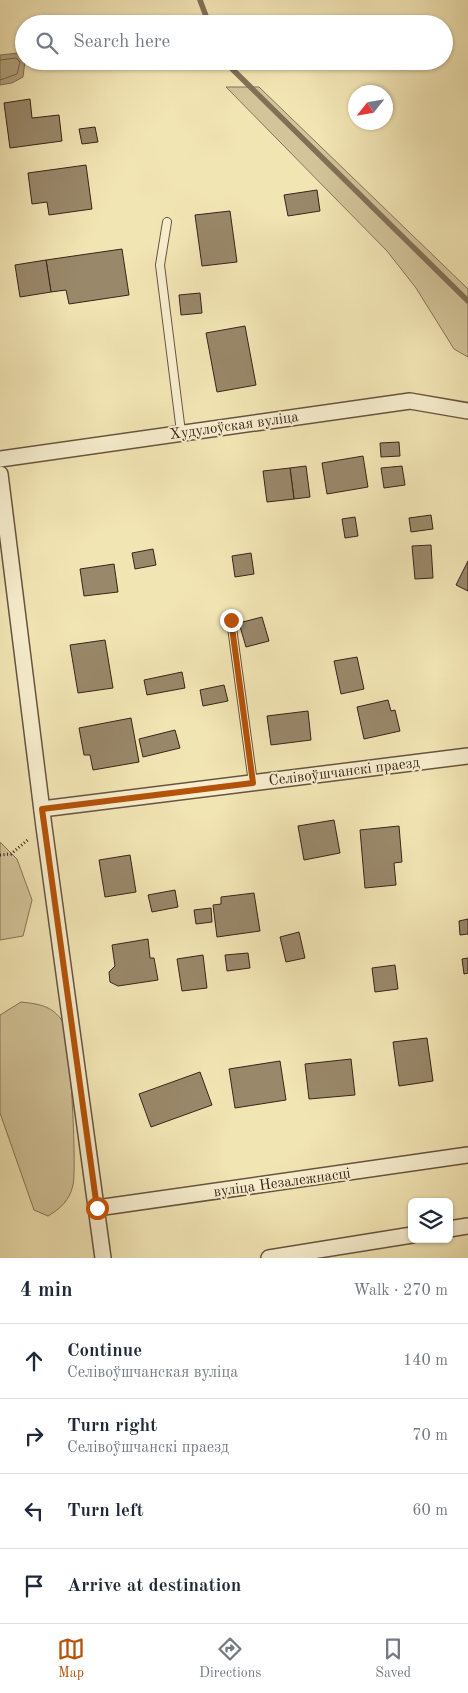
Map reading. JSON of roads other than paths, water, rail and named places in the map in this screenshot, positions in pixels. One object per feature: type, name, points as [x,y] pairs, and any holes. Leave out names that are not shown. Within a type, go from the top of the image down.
[{"type":"street","name":"Худулоўская вуліца","points":[[0,459],[410,401],[468,411]]},
{"type":"street","points":[[0,474],[44,827],[103,1258]]},
{"type":"street","name":"Селівоўшчанскі праезд","points":[[42,809],[468,756]]},
{"type":"street","name":"вуліца Незалежнасці","points":[[97,1208],[468,1155]]},
{"type":"street","points":[[453,1228],[468,1226]]},
{"type":"street","points":[[269,1258],[408,1236]]},
{"type":"lane","points":[[167,222],[160,265],[181,432]]},
{"type":"lane","points":[[231,620],[253,783]]},
{"type":"water","points":[[15,53],[15,70],[24,70],[23,77],[12,83],[0,85],[0,55]]},
{"type":"waterway","points":[[200,0],[206,15]]},
{"type":"waterway","points":[[233,70],[468,301]]}]
